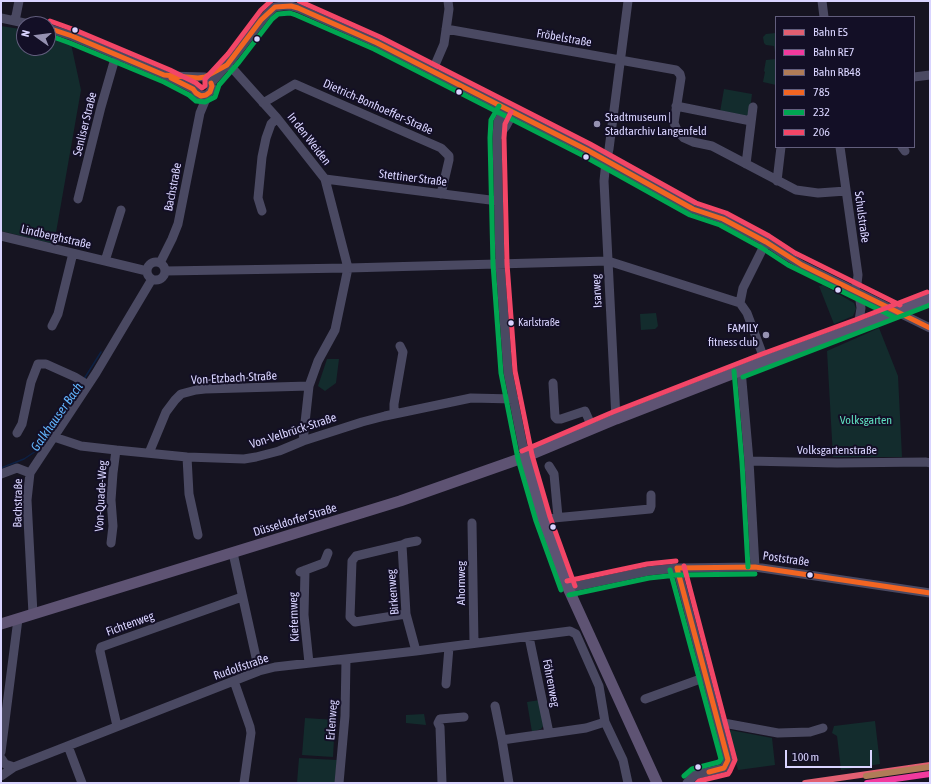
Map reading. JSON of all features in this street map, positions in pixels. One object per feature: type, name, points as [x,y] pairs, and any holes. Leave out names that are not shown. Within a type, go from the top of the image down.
[{"type":"main road","name":"Düsseldorfer Straße","points":[[1,624],[400,501],[525,457],[616,419],[930,298]]},
{"type":"main road","points":[[525,457],[543,520],[568,588],[657,783]]},
{"type":"street","points":[[1,18],[15,21],[19,1]]},
{"type":"street","points":[[432,72],[444,44],[448,1]]},
{"type":"street","name":"Isarweg","points":[[616,419],[604,181],[628,1]]},
{"type":"street","points":[[822,1],[824,16]]},
{"type":"street","points":[[195,91],[193,84],[205,79],[227,65],[261,20],[275,7],[291,6],[298,8],[377,43],[606,161],[693,209],[723,219],[766,242],[791,259],[930,328]]},
{"type":"street","name":"Fröbelstraße","points":[[446,29],[676,70],[680,74],[681,78],[676,106]]},
{"type":"street","points":[[56,31],[167,76],[195,91],[201,96],[208,94],[212,89],[205,79],[174,75],[167,76]]},
{"type":"street","name":"Senliser Straße","points":[[78,199],[101,107],[116,55]]},
{"type":"street","name":"In den Weiden","points":[[227,65],[233,69],[277,118],[325,179],[348,268]]},
{"type":"street","points":[[915,77],[930,75]]},
{"type":"street","name":"Dietrich-Bonhoeffer-Straße","points":[[262,103],[295,84],[442,148],[449,160],[441,194]]},
{"type":"street","name":"Bachstraße","points":[[195,91],[200,113]]},
{"type":"street","name":"Bachstraße","points":[[160,263],[178,224],[200,113],[208,94]]},
{"type":"street","points":[[751,121],[676,106],[674,123],[681,136],[692,142],[712,146],[777,181],[801,192],[818,193],[846,191]]},
{"type":"street","points":[[746,164],[752,106]]},
{"type":"street","points":[[509,111],[498,122],[497,138],[500,264],[508,372],[525,457]]},
{"type":"street","points":[[262,211],[258,198],[262,157],[271,124],[277,118]]},
{"type":"street","points":[[777,181],[782,148]]},
{"type":"street","name":"Schulstraße","points":[[840,148],[858,275],[856,291],[861,308],[858,327]]},
{"type":"street","name":"Stettiner Straße","points":[[325,179],[498,200]]},
{"type":"street","name":"Lindberghstraße","points":[[105,261],[121,210]]},
{"type":"street","name":"Lindberghstraße","points":[[1,236],[105,261],[149,275]]},
{"type":"street","points":[[740,303],[743,288],[766,242]]},
{"type":"street","points":[[52,326],[58,314],[73,253]]},
{"type":"street","points":[[165,271],[348,268],[608,260],[740,303],[747,313],[765,361]]},
{"type":"street","points":[[153,263],[160,263],[165,271],[163,277],[154,280],[149,275],[148,268],[153,263]]},
{"type":"street","points":[[303,441],[309,386],[318,361],[335,330],[348,268]]},
{"type":"street","name":"Bachstraße","points":[[33,614],[27,500],[30,473],[88,385],[149,275]]},
{"type":"street","points":[[394,414],[394,404],[403,352],[400,346]]},
{"type":"street","points":[[17,433],[22,424],[31,382],[38,364],[46,364],[75,377],[88,385]]},
{"type":"street","points":[[742,370],[755,567]]},
{"type":"street","points":[[552,383],[555,417],[557,419],[561,419],[585,411],[592,429]]},
{"type":"street","name":"Von-Etzbach-Straße","points":[[148,453],[166,412],[181,394],[205,389],[309,386]]},
{"type":"street","name":"Von-Velbrück-Straße","points":[[54,437],[81,446],[187,457],[242,459],[278,451],[303,441],[362,422],[394,414],[471,398],[514,398]]},
{"type":"street","name":"Von-Quade-Weg","points":[[111,543],[113,526],[111,500],[112,480],[116,450]]},
{"type":"street","points":[[187,457],[189,494],[198,535]]},
{"type":"street","name":"Volksgartenstraße","points":[[749,461],[837,463],[929,462]]},
{"type":"street","points":[[548,466],[554,474],[558,517]]},
{"type":"street","points":[[1,474],[17,468],[30,473]]},
{"type":"street","points":[[543,520],[558,517],[650,509],[651,495]]},
{"type":"street","name":"Ahornweg","points":[[472,523],[474,643]]},
{"type":"street","points":[[406,614],[355,622],[350,618],[352,561],[356,556],[402,546],[406,543],[417,541]]},
{"type":"street","name":"Birkenweg","points":[[402,546],[406,614],[416,651]]},
{"type":"street","points":[[233,553],[259,671]]},
{"type":"street","name":"Kiefernweg","points":[[309,663],[304,615],[302,571],[324,563],[328,553]]},
{"type":"street","name":"Poststraße","points":[[568,588],[648,571],[678,568],[755,567],[930,593]]},
{"type":"street","points":[[678,568],[728,760],[726,766],[721,770],[695,775],[687,783]]},
{"type":"street","name":"Fichtenweg","points":[[117,726],[100,651],[101,647],[242,597]]},
{"type":"street","points":[[1,752],[18,619]]},
{"type":"street","name":"Rudolfstraße","points":[[1,776],[14,767],[259,671],[275,667],[450,647],[570,631],[576,634],[599,686],[604,722],[623,760],[628,783]]},
{"type":"street","name":"Föhrenweg","points":[[529,637],[549,733]]},
{"type":"street","points":[[446,684],[450,647]]},
{"type":"street","name":"Erlenweg","points":[[339,783],[345,716],[346,659]]},
{"type":"street","points":[[645,699],[706,677]]},
{"type":"street","points":[[234,681],[251,732],[244,783]]},
{"type":"street","points":[[495,706],[509,783]]},
{"type":"street","points":[[442,783],[440,727],[438,723],[440,720],[464,717]]},
{"type":"street","points":[[502,740],[586,728],[604,722]]},
{"type":"street","points":[[718,722],[778,733],[810,732],[822,728]]},
{"type":"street","points":[[68,746],[82,783]]},
{"type":"street","points":[[1,758],[5,764],[14,767]]},
{"type":"green space","points":[[1,26],[16,28],[16,56],[56,56],[56,39],[71,44],[81,90],[54,244],[1,231]]},
{"type":"green space","points":[[775,33],[775,52],[774,46],[766,45],[764,43],[763,37],[766,34]]},
{"type":"green space","points":[[775,59],[775,85],[763,82],[766,60]]},
{"type":"green space","points":[[724,89],[752,94],[749,118],[720,112]]},
{"type":"green space","points":[[823,285],[854,303],[856,309],[853,316],[834,324],[819,286]]},
{"type":"green space","points":[[656,313],[658,326],[655,329],[641,330],[640,314]]},
{"type":"green space","name":"Volksgarten","points":[[879,328],[898,376],[902,457],[833,457],[827,351]]},
{"type":"green space","points":[[327,359],[339,359],[336,383],[325,391],[318,386]]},
{"type":"green space","points":[[540,700],[544,725],[541,729],[532,732],[527,702]]},
{"type":"green space","points":[[424,714],[426,725],[406,723],[406,715]]},
{"type":"green space","points":[[305,718],[335,720],[333,757],[302,755]]},
{"type":"green space","points":[[875,721],[880,764],[841,770],[837,736],[832,733],[834,726]]},
{"type":"green space","points":[[730,730],[772,738],[775,765],[738,770],[728,733]]},
{"type":"green space","points":[[299,758],[337,760],[335,783],[297,783]]},
{"type":"waterway","name":"Galkhauser Bach","points":[[84,379],[101,352]]},
{"type":"waterway","name":"Galkhauser Bach","points":[[1,468],[24,459],[36,451],[81,384]]},
{"type":"rail line","name":"ES","points":[[805,783],[930,765]]},
{"type":"rail line","name":"RB48","points":[[866,776],[929,767]]},
{"type":"rail line","name":"RE7","points":[[867,783],[930,774]]},
{"type":"transit line","name":"206","points":[[56,23],[170,70],[196,83],[202,88],[205,86],[205,79],[228,54],[261,10],[271,1]]},
{"type":"transit line","name":"206","points":[[299,1],[380,37],[590,144],[696,203],[726,213],[769,236],[795,253],[900,305]]},
{"type":"transit line","name":"785","points":[[56,31],[164,75],[198,78],[205,77],[227,65],[261,20],[275,7],[291,6],[298,8],[377,43],[587,150],[693,209],[723,219],[766,242],[802,265],[930,328]]},
{"type":"transit line","name":"232","points":[[56,38],[164,82],[189,95],[196,101],[205,102],[215,97],[219,85],[272,19],[278,14],[290,13],[374,49],[584,156],[690,215],[720,225],[762,248],[788,265],[894,317]]},
{"type":"transit line","name":"785","points":[[171,78],[193,89],[201,96],[210,92],[212,86],[211,83]]},
{"type":"transit line","name":"232","points":[[499,106],[491,120],[490,138],[493,264],[501,373],[518,459],[536,521],[561,590]]},
{"type":"transit line","name":"206","points":[[511,112],[505,124],[504,138],[507,264],[515,371],[532,455],[550,517],[575,586]]},
{"type":"transit line","name":"206","points":[[522,451],[613,412],[927,292]]},
{"type":"transit line","name":"232","points":[[743,377],[930,305]]},
{"type":"transit line","name":"232","points":[[734,371],[742,462],[748,567]]},
{"type":"transit line","name":"206","points":[[567,581],[647,564],[676,561]]},
{"type":"transit line","name":"206","points":[[684,566],[735,760],[728,774],[699,781],[697,783]]},
{"type":"transit line","name":"785","points":[[677,568],[755,567],[930,593]]},
{"type":"transit line","name":"785","points":[[677,568],[728,760],[724,768],[709,772]]},
{"type":"transit line","name":"232","points":[[670,570],[721,759],[719,762],[692,769],[684,776]]},
{"type":"transit line","name":"232","points":[[569,595],[649,578],[677,575],[755,574]]},
{"type":"place","name":"Stadtmuseum | Stadtarchiv Langenfeld","points":[[597,124]]},
{"type":"place","name":"Karlstraße","points":[[511,323]]},
{"type":"place","name":"FAMILY fitness club","points":[[766,335]]}]
